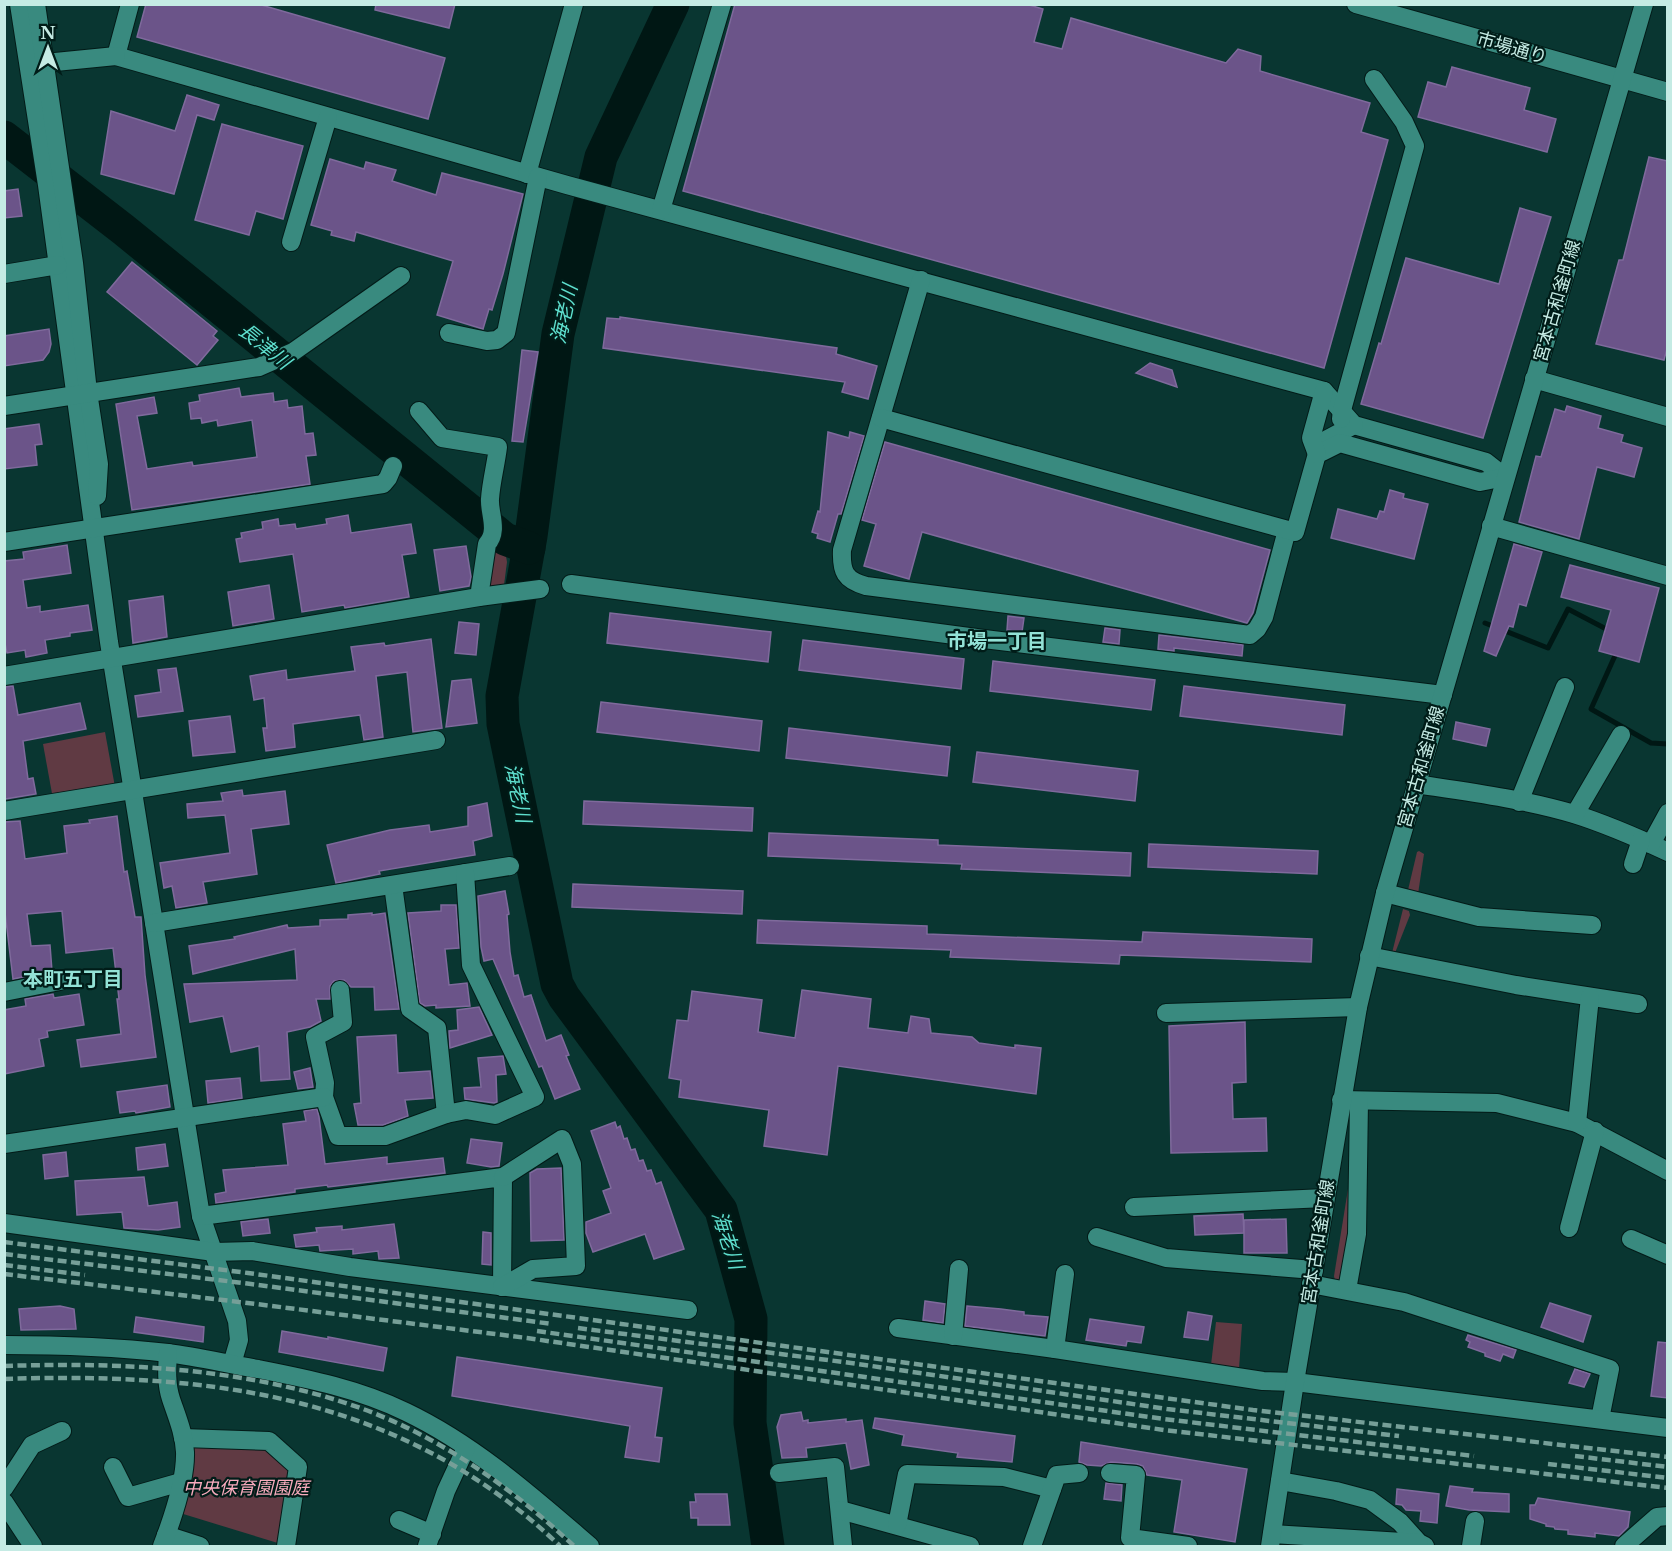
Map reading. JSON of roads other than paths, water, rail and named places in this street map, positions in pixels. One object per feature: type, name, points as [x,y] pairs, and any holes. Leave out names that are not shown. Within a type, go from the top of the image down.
[{"type":"street","points":[[19,4],[58,265],[82,393],[99,464],[93,527],[201,1216],[237,1321],[239,1340],[232,1364]]},
{"type":"street","points":[[36,4],[74,263],[82,393]]},
{"type":"street","points":[[116,56],[130,4]]},
{"type":"street","points":[[449,333],[487,341],[497,340],[506,333],[532,175],[574,4]]},
{"type":"street","points":[[661,210],[722,4]]},
{"type":"street","name":"市場通り","points":[[1356,4],[1668,92]]},
{"type":"street","name":"宮本古和釜町線","points":[[1271,1540],[1325,1198],[1350,1101],[1358,1007],[1368,956],[1644,4]]},
{"type":"street","points":[[45,63],[116,56],[610,197],[921,280],[1322,398],[1342,410]]},
{"type":"street","points":[[1347,437],[1342,410],[1415,146],[1404,122],[1374,79]]},
{"type":"street","points":[[291,242],[328,117]]},
{"type":"street","points":[[4,274],[58,265]]},
{"type":"street","points":[[4,406],[259,367],[282,358],[401,276]]},
{"type":"street","points":[[921,280],[842,550],[841,566],[847,577],[855,583],[1250,635],[1257,629],[1264,617],[1287,530]]},
{"type":"street","points":[[1534,379],[1668,417]]},
{"type":"street","points":[[1322,398],[1347,437]]},
{"type":"street","points":[[1317,454],[1311,438],[1322,398]]},
{"type":"street","points":[[418,411],[442,438],[498,447],[490,501],[494,516],[491,539],[487,544],[487,596]]},
{"type":"street","points":[[881,418],[1295,532],[1322,442],[1347,437],[1480,482],[1506,477]]},
{"type":"street","points":[[4,542],[383,484],[393,466]]},
{"type":"street","points":[[1491,526],[1668,576]]},
{"type":"street","points":[[571,584],[984,639],[1443,695]]},
{"type":"street","points":[[4,676],[540,589]]},
{"type":"street","points":[[1519,802],[1565,687]]},
{"type":"street","points":[[1575,814],[1622,735]]},
{"type":"street","points":[[4,811],[436,740]]},
{"type":"street","points":[[1416,784],[1575,814],[1668,852]]},
{"type":"street","points":[[1633,864],[1668,813]]},
{"type":"street","points":[[154,923],[510,866]]},
{"type":"street","points":[[340,990],[343,1022],[315,1037],[325,1083],[324,1097],[338,1136],[385,1136],[446,1114],[466,1110],[495,1115],[535,1097],[471,965],[465,873]]},
{"type":"street","points":[[393,885],[410,1009],[437,1028],[446,1114]]},
{"type":"street","points":[[1385,893],[1479,917],[1592,925]]},
{"type":"street","points":[[1368,956],[1516,985],[1638,1004]]},
{"type":"street","points":[[4,992],[60,981]]},
{"type":"street","points":[[1576,1123],[1590,997]]},
{"type":"street","points":[[1166,1013],[1358,1007]]},
{"type":"street","points":[[4,1143],[324,1097]]},
{"type":"street","points":[[1347,1290],[1357,1234],[1350,1101],[1497,1103],[1576,1123],[1668,1171]]},
{"type":"street","points":[[1569,1228],[1595,1131]]},
{"type":"street","points":[[201,1216],[503,1177],[562,1139],[572,1164],[576,1266],[533,1269],[509,1288]]},
{"type":"street","points":[[503,1177],[509,1288]]},
{"type":"street","points":[[1134,1207],[1325,1198]]},
{"type":"street","points":[[4,1223],[214,1252],[252,1251],[350,1267],[688,1310]]},
{"type":"street","points":[[1097,1237],[1166,1258],[1312,1277],[1347,1290],[1404,1302],[1610,1370],[1600,1419]]},
{"type":"street","points":[[1631,1239],[1668,1255]]},
{"type":"street","points":[[953,1336],[959,1269]]},
{"type":"street","points":[[1055,1349],[1065,1274]]},
{"type":"street","points":[[898,1328],[1263,1381],[1295,1382],[1668,1428]]},
{"type":"street","points":[[4,1345],[168,1353],[322,1381],[374,1398],[425,1422],[466,1448],[533,1497],[590,1546]]},
{"type":"street","points":[[168,1353],[166,1372],[170,1398],[180,1421],[185,1453],[184,1471],[164,1541],[200,1546]]},
{"type":"street","points":[[4,1488],[32,1445],[62,1431]]},
{"type":"street","points":[[183,1438],[269,1441],[298,1467],[286,1546]]},
{"type":"street","points":[[399,1520],[430,1540],[446,1491],[466,1448]]},
{"type":"street","points":[[113,1467],[128,1497],[181,1482]]},
{"type":"street","points":[[779,1473],[835,1467],[843,1546]]},
{"type":"street","points":[[1032,1546],[1057,1475],[1079,1473]]},
{"type":"street","points":[[1110,1473],[1136,1475],[1130,1538],[1188,1546]]},
{"type":"street","points":[[897,1525],[907,1474],[1004,1478],[1052,1489]]},
{"type":"street","points":[[1280,1481],[1370,1500],[1400,1522],[1422,1545]]},
{"type":"street","points":[[4,1502],[33,1546]]},
{"type":"street","points":[[840,1510],[970,1546]]},
{"type":"street","points":[[1624,1546],[1657,1517],[1668,1516]]},
{"type":"street","points":[[1471,1546],[1475,1521]]},
{"type":"street","points":[[1271,1540],[1422,1545]]},
{"type":"waterway","name":"海老川","points":[[673,4],[601,157],[558,334],[531,536],[502,696],[503,724],[557,984],[564,997],[721,1210],[751,1319],[750,1423],[768,1546]]},
{"type":"waterway","name":"長津川","points":[[4,137],[124,230],[505,539],[529,548]]},
{"type":"waterway","points":[[1485,623],[1548,648],[1568,609],[1610,631]]},
{"type":"waterway","points":[[1618,649],[1591,709],[1651,743],[1668,744]]},
{"type":"railway","points":[[4,1242],[248,1273],[1253,1410],[1668,1457]]},
{"type":"railway","points":[[4,1254],[552,1324]]},
{"type":"railway","points":[[4,1265],[85,1275]]},
{"type":"railway","points":[[4,1274],[527,1338],[1164,1430],[1668,1488]]},
{"type":"railway","points":[[578,1328],[851,1363],[1167,1409],[1399,1436]]},
{"type":"railway","points":[[537,1331],[1164,1419],[1474,1456]]},
{"type":"railway","points":[[4,1366],[95,1365],[186,1371],[276,1384],[320,1395],[392,1421],[448,1450],[501,1485],[574,1546]]},
{"type":"railway","points":[[4,1379],[81,1378],[157,1381],[230,1389],[302,1404],[370,1425],[436,1456],[500,1495],[560,1546]]},
{"type":"railway","points":[[1575,1456],[1668,1467]]},
{"type":"railway","points":[[1548,1464],[1668,1478]]},
{"type":"district","name":"市場一丁目","points":[[997,641]]},
{"type":"district","name":"本町五丁目","points":[[73,979]]},
{"type":"park label","name":"中央保育園園庭","points":[[246,1488]]}]
